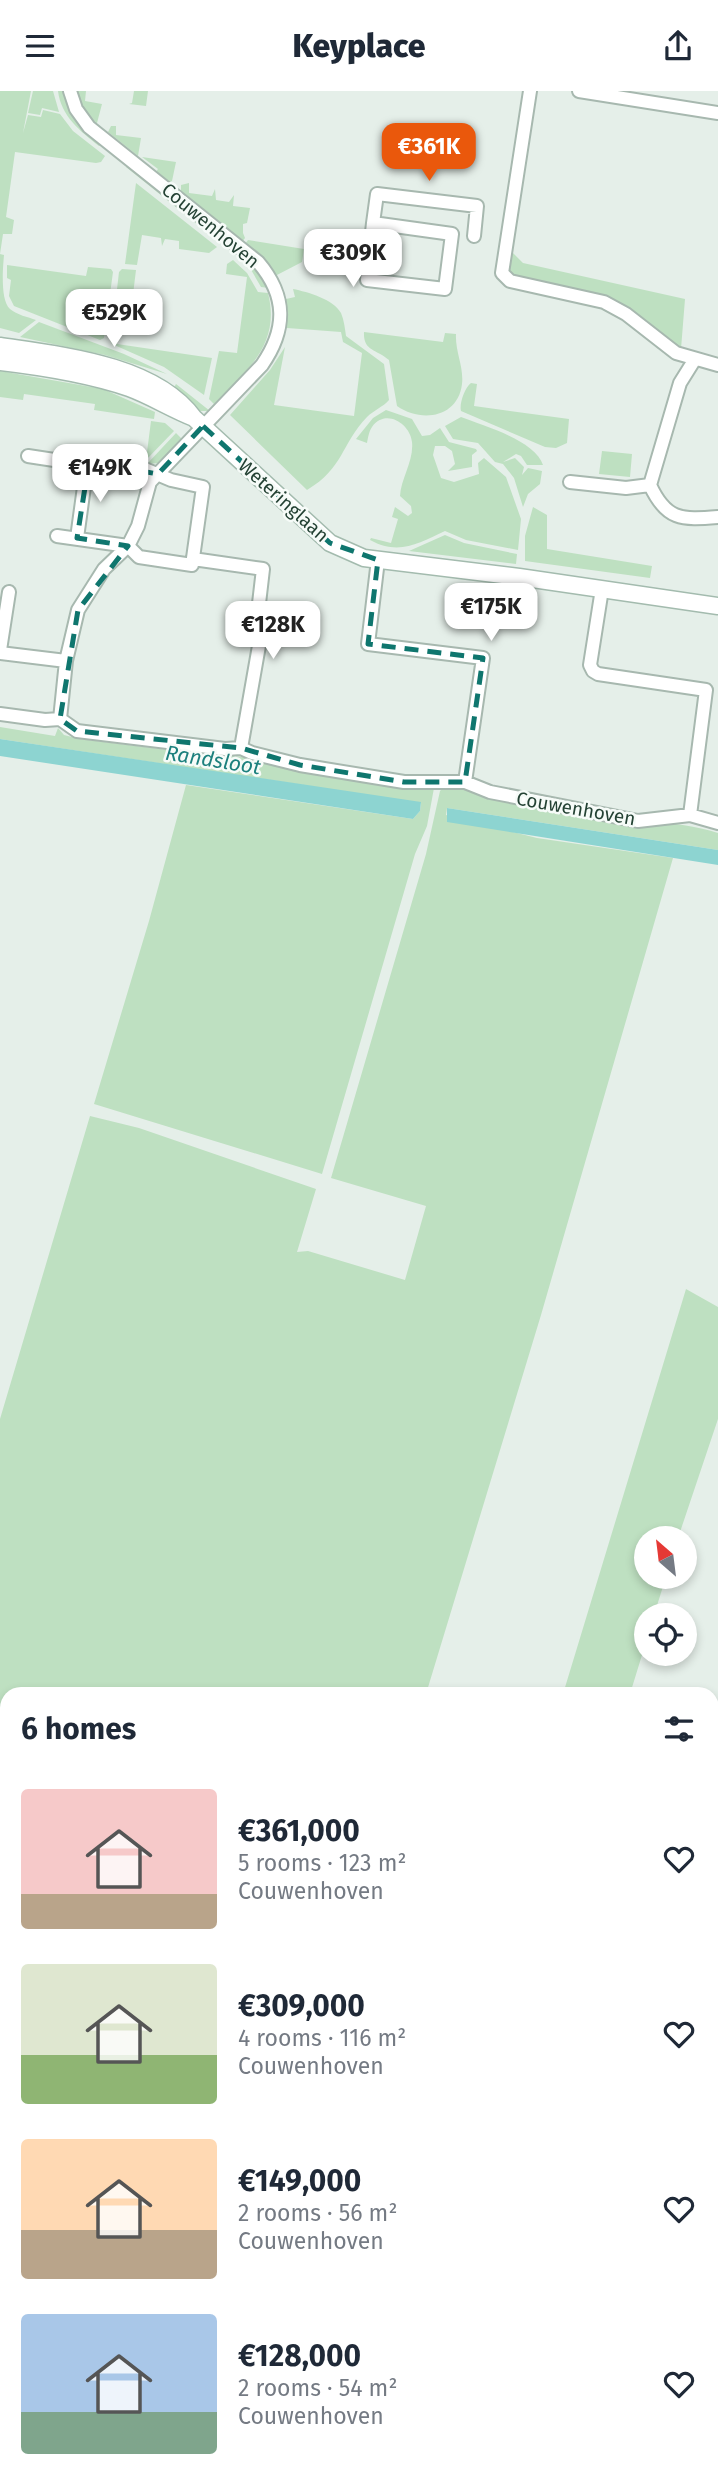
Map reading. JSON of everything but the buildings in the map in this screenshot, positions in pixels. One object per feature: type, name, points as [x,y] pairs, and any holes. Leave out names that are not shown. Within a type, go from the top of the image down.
[{"type":"street","name":"Couwenhoven","points":[[60,719],[66,661],[78,610],[104,569],[128,546],[138,526],[150,482],[198,422],[262,365],[277,339],[281,307],[275,288],[258,262],[89,127],[76,109],[70,91]]},
{"type":"street","points":[[530,91],[502,273],[510,281],[604,302],[626,314],[676,353],[718,365]]},
{"type":"street","points":[[579,91],[718,113]]},
{"type":"street","points":[[373,223],[452,234],[444,289],[367,279],[373,223],[377,194],[477,206],[474,236]]},
{"type":"street","name":"Weteringlaan","points":[[0,347],[83,360],[155,385],[182,402],[198,422],[330,543],[354,555],[718,606]]},
{"type":"street","points":[[695,359],[680,383],[650,485],[667,512],[694,518],[718,517]]},
{"type":"street","name":"Weteringlaan","points":[[0,362],[105,381],[157,400],[198,422]]},
{"type":"street","points":[[28,456],[87,464],[95,461],[145,469],[171,480],[204,487],[192,565],[139,557],[128,546],[57,536]]},
{"type":"street","points":[[77,538],[87,464]]},
{"type":"street","points":[[570,482],[626,488],[650,485]]},
{"type":"street","points":[[193,559],[263,569],[258,612],[263,623],[241,748]]},
{"type":"street","points":[[378,560],[368,644],[483,658],[464,782]]},
{"type":"street","points":[[602,589],[590,665],[593,671],[598,674],[706,690],[690,815]]},
{"type":"street","points":[[9,592],[0,652],[66,661]]},
{"type":"street","name":"Couwenhoven","points":[[0,714],[45,720],[60,719],[77,731],[225,749],[241,748],[299,765],[404,782],[464,782],[490,792],[638,821],[690,815],[718,823]]},
{"type":"highlighted area","points":[[203,426],[330,543],[378,560],[368,644],[483,658],[465,782],[404,782],[300,765],[241,748],[77,731],[60,719],[78,610],[128,546],[77,538],[89,462],[158,474]]},
{"type":"green space","points":[[0,91],[31,91],[23,133],[28,115],[41,117],[43,110],[60,114],[73,131],[105,156],[101,162],[96,163],[15,152],[6,217],[14,220],[12,234],[3,234],[0,254]]},
{"type":"green space","points":[[33,91],[53,91],[59,112],[42,108],[40,115],[28,113]]},
{"type":"green space","points":[[58,91],[64,91],[102,143],[99,146],[78,129],[67,115]]},
{"type":"green space","points":[[76,91],[86,91],[85,101],[102,104],[97,123],[92,122],[83,111]]},
{"type":"green space","points":[[134,91],[148,91],[146,106],[129,104],[132,103]]},
{"type":"green space","points":[[111,126],[116,126],[116,135],[141,138],[138,156],[108,132]]},
{"type":"green space","points":[[142,157],[176,162],[172,181],[167,183],[155,173],[158,169]]},
{"type":"green space","points":[[127,163],[215,234],[218,241],[126,167]]},
{"type":"green space","points":[[136,183],[217,247],[209,253],[179,249],[179,241],[165,239],[162,246],[161,238],[142,235],[137,265],[125,264]]},
{"type":"green space","points":[[189,183],[189,193],[212,196],[215,189],[216,200],[229,202],[234,195],[233,206],[250,208],[247,223],[243,224],[245,238],[242,242],[181,194],[181,185]]},
{"type":"green space","points":[[248,240],[304,249],[302,262],[275,276],[245,244]]},
{"type":"green space","points":[[509,249],[523,263],[685,299],[681,349],[641,319],[509,275],[506,268]]},
{"type":"green space","points":[[0,254],[4,255],[3,283],[7,305],[16,313],[36,320],[19,333],[0,328]]},
{"type":"green space","points":[[240,254],[254,266],[269,288],[261,287],[250,268],[239,259]]},
{"type":"green space","points":[[233,260],[247,273],[258,292],[268,293],[270,327],[265,342],[249,368],[214,404],[209,399],[219,351],[237,353],[247,277],[226,274],[227,264]]},
{"type":"green space","points":[[7,265],[86,276],[88,267],[111,269],[113,272],[104,338],[100,340],[14,306],[9,296],[11,280],[7,278]]},
{"type":"green space","points":[[122,269],[136,270],[130,319],[114,315],[119,272]]},
{"type":"green space","points":[[293,289],[320,297],[337,308],[342,316],[346,336],[384,364],[389,400],[367,417],[328,473],[307,490],[230,415],[270,370],[285,347],[274,405],[354,416],[362,353],[343,342],[341,332],[287,328],[286,299],[295,297]]},
{"type":"green space","points":[[39,322],[124,354],[167,374],[105,355],[20,337]]},
{"type":"green space","points":[[120,323],[117,344],[212,358],[204,395],[164,367],[112,344],[112,325]]},
{"type":"green space","points":[[364,332],[443,342],[445,333],[456,334],[462,384],[454,404],[437,414],[427,415],[417,415],[397,406],[389,360],[368,346]]},
{"type":"green space","points":[[0,371],[103,389],[155,412],[154,419],[94,410],[95,404],[24,394],[23,400],[0,397]]},
{"type":"green space","points":[[471,383],[477,384],[474,406],[569,419],[567,443],[556,448],[545,447],[461,411],[463,396]]},
{"type":"green space","points":[[176,384],[210,411],[198,411],[172,391]]},
{"type":"green space","points":[[386,410],[412,419],[422,436],[430,435],[440,428],[449,442],[476,449],[472,455],[472,467],[448,471],[455,464],[452,451],[445,446],[435,446],[433,455],[441,478],[454,482],[479,474],[478,463],[484,458],[506,477],[521,519],[518,550],[466,540],[445,531],[409,546],[390,547],[370,540],[371,538],[391,543],[398,519],[392,517],[395,507],[408,516],[412,513],[411,506],[400,496],[412,449],[407,429],[396,420],[383,419],[372,427],[367,443],[356,439],[373,418]]},
{"type":"green space","points":[[461,417],[520,441],[538,456],[543,465],[527,465],[521,456],[516,454],[503,462],[515,458],[524,467],[522,475],[528,468],[542,471],[540,484],[528,494],[523,507],[514,478],[503,464],[495,462],[478,443],[453,439],[445,426]]},
{"type":"green space","points":[[151,421],[165,423],[174,431],[146,460]]},
{"type":"green space","points":[[176,433],[183,440],[160,463],[147,464]]},
{"type":"green space","points":[[602,451],[632,454],[630,477],[599,474]]},
{"type":"green space","points":[[533,507],[547,515],[547,549],[652,566],[650,578],[525,561],[525,536]]},
{"type":"green space","points":[[445,535],[464,543],[517,554],[516,564],[409,551]]},
{"type":"green space","points":[[0,727],[55,736],[58,728],[64,735],[80,739],[258,758],[300,771],[434,788],[427,826],[415,854],[322,1174],[94,1104],[149,921],[186,785],[413,819],[420,811],[421,803],[0,739]]},
{"type":"green space","points":[[444,787],[455,788],[533,808],[580,816],[701,828],[718,833],[718,850],[447,808],[446,815],[537,838],[673,858],[541,1315],[428,1687],[0,1687],[0,1419],[90,1116],[139,1128],[316,1189],[297,1252],[308,1251],[405,1280],[426,1206],[331,1178],[426,854],[440,791]]},
{"type":"green space","points":[[686,1289],[718,1307],[718,1419],[682,1526],[634,1526],[634,1589],[662,1589],[658,1603],[634,1603],[634,1666],[639,1666],[632,1687],[565,1687]]},
{"type":"water","points":[[0,739],[421,802],[420,811],[413,819],[0,756]]},
{"type":"water","points":[[447,808],[718,850],[718,865],[447,822]]},
{"type":"water label","name":"Randsloot","points":[[213,760]]}]
